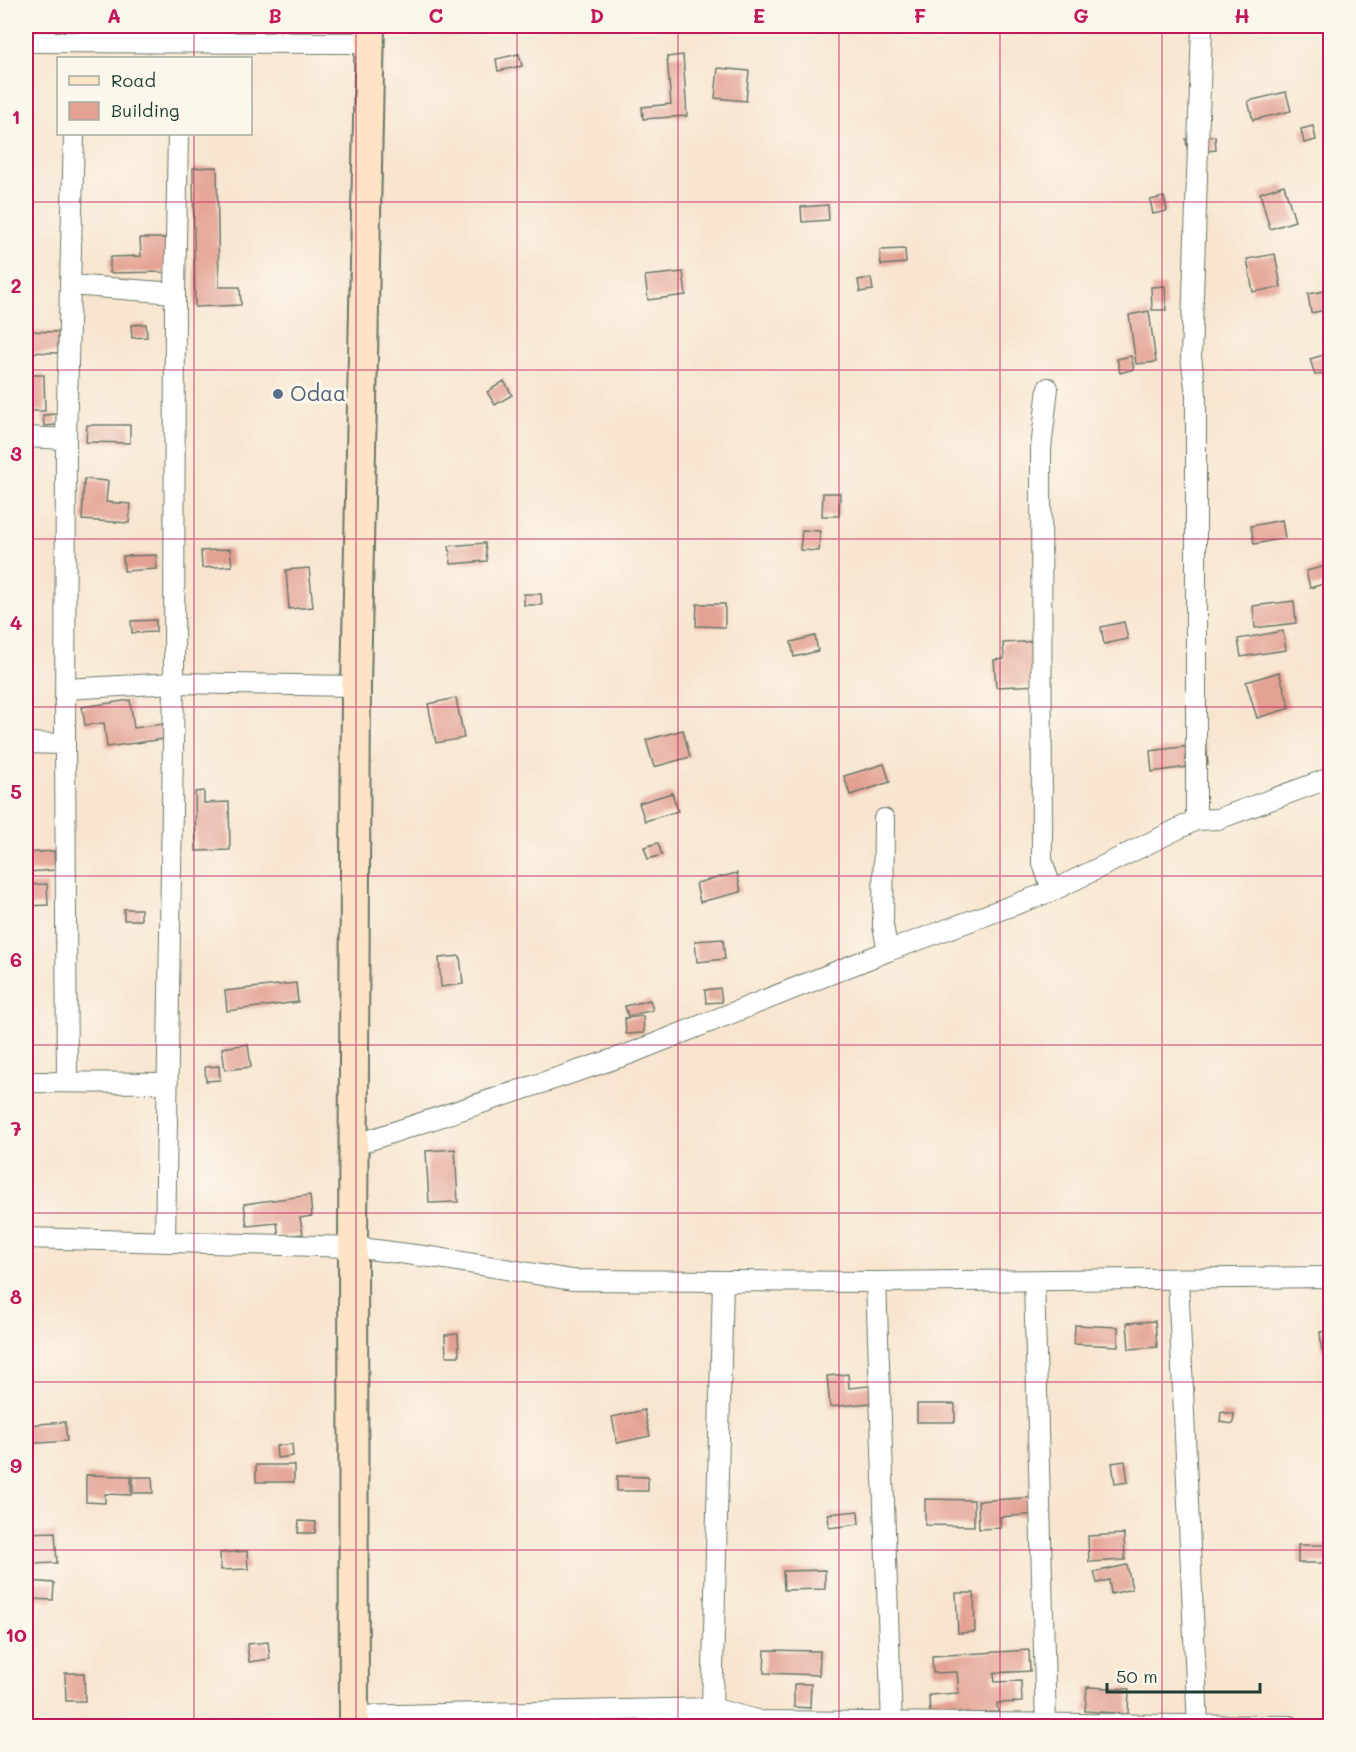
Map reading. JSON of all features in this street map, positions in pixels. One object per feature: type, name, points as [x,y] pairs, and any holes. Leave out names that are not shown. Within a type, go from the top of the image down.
[{"type":"main road","points":[[354,1721],[353,1247],[356,686],[370,34]]},
{"type":"street","points":[[1196,820],[1196,394],[1191,357],[1202,26]]},
{"type":"street","points":[[26,42],[76,50],[180,51],[370,34]]},
{"type":"street","points":[[67,1082],[66,439],[74,135]]},
{"type":"street","points":[[165,1242],[174,683],[175,293],[178,135]]},
{"type":"street","points":[[70,285],[175,293]]},
{"type":"street","points":[[1048,388],[1041,449],[1042,860],[1052,891]]},
{"type":"street","points":[[26,437],[66,439]]},
{"type":"street","points":[[65,689],[174,683],[356,686]]},
{"type":"street","points":[[26,744],[65,744]]},
{"type":"street","points":[[355,1145],[629,1054],[888,951],[1052,891],[1196,820],[1218,819],[1330,778]]},
{"type":"street","points":[[884,819],[883,926],[888,951]]},
{"type":"street","points":[[26,1082],[167,1083]]},
{"type":"street","points":[[26,1238],[353,1247],[572,1280],[876,1282],[1330,1278]]},
{"type":"street","points":[[1178,1279],[1198,1726]]},
{"type":"street","points":[[1034,1281],[1046,1725]]},
{"type":"street","points":[[712,1708],[723,1282]]},
{"type":"street","points":[[876,1282],[892,1724]]},
{"type":"street","points":[[354,1721],[712,1708],[760,1721],[1290,1726]]},
{"type":"building","points":[[519,54],[522,66],[498,71],[496,59]]},
{"type":"building","points":[[683,55],[687,116],[643,119],[642,107],[671,104],[667,57]]},
{"type":"building","points":[[718,68],[749,71],[746,101],[715,98]]},
{"type":"building","points":[[1286,92],[1291,111],[1253,120],[1248,101]]},
{"type":"building","points":[[1313,126],[1316,140],[1304,143],[1301,129]]},
{"type":"building","points":[[1215,136],[1216,150],[1188,153],[1186,139]]},
{"type":"building","points":[[217,167],[219,287],[240,287],[241,305],[195,307],[193,168]]},
{"type":"building","points":[[1284,185],[1295,221],[1270,229],[1260,193]]},
{"type":"building","points":[[1164,197],[1167,211],[1153,214],[1150,200]]},
{"type":"building","points":[[828,205],[829,220],[802,222],[801,207]]},
{"type":"building","points":[[140,238],[167,238],[167,272],[110,273],[110,257],[141,256]]},
{"type":"building","points":[[905,249],[906,263],[881,265],[880,250]]},
{"type":"building","points":[[1275,254],[1281,287],[1253,292],[1247,259]]},
{"type":"building","points":[[683,272],[686,295],[648,300],[645,276]]},
{"type":"building","points":[[871,278],[873,290],[860,292],[858,280]]},
{"type":"building","points":[[1165,286],[1166,310],[1152,310],[1151,287]]},
{"type":"building","points":[[1330,290],[1330,309],[1311,313],[1308,294]]},
{"type":"building","points":[[1149,311],[1156,362],[1136,364],[1129,315]]},
{"type":"building","points":[[146,324],[147,337],[132,338],[131,325]]},
{"type":"building","points":[[26,331],[58,332],[58,353],[26,352]]},
{"type":"building","points":[[1330,353],[1330,371],[1315,375],[1310,359]]},
{"type":"building","points":[[1131,356],[1134,369],[1120,373],[1117,359]]},
{"type":"building","points":[[26,375],[44,375],[45,411],[26,411]]},
{"type":"building","points":[[504,381],[512,395],[495,405],[487,392]]},
{"type":"building","points":[[56,414],[57,425],[44,426],[43,415]]},
{"type":"building","points":[[87,425],[130,425],[130,443],[86,442]]},
{"type":"building","points":[[84,479],[108,481],[106,502],[131,504],[129,523],[82,520]]},
{"type":"building","points":[[823,493],[840,493],[839,516],[822,516]]},
{"type":"building","points":[[1282,520],[1285,538],[1254,544],[1251,526]]},
{"type":"building","points":[[802,530],[820,531],[819,551],[800,550]]},
{"type":"building","points":[[485,543],[487,561],[451,564],[449,546]]},
{"type":"building","points":[[230,549],[232,566],[202,568],[201,551]]},
{"type":"building","points":[[156,555],[157,569],[124,571],[123,556]]},
{"type":"building","points":[[1330,565],[1330,582],[1310,588],[1306,571]]},
{"type":"building","points":[[309,568],[313,607],[289,609],[286,570]]},
{"type":"building","points":[[524,594],[541,594],[542,605],[524,605]]},
{"type":"building","points":[[1294,601],[1296,623],[1255,628],[1253,606]]},
{"type":"building","points":[[697,604],[725,604],[725,627],[696,626]]},
{"type":"building","points":[[156,620],[156,632],[132,633],[131,621]]},
{"type":"building","points":[[1124,622],[1128,639],[1104,644],[1101,627]]},
{"type":"building","points":[[1283,631],[1286,650],[1241,657],[1238,639]]},
{"type":"building","points":[[815,636],[818,651],[794,657],[791,642]]},
{"type":"building","points":[[1038,641],[1040,685],[996,687],[994,660],[1004,659],[1003,643]]},
{"type":"building","points":[[1279,672],[1290,708],[1257,718],[1246,682]]},
{"type":"building","points":[[456,698],[464,738],[436,743],[428,704]]},
{"type":"building","points":[[130,700],[134,728],[163,724],[164,739],[107,747],[104,723],[85,725],[82,707]]},
{"type":"building","points":[[683,730],[690,757],[654,767],[646,740]]},
{"type":"building","points":[[1206,744],[1208,764],[1152,772],[1150,751]]},
{"type":"building","points":[[884,764],[890,782],[850,795],[844,776]]},
{"type":"building","points":[[204,791],[204,803],[229,802],[230,850],[196,851],[195,792]]},
{"type":"building","points":[[672,793],[678,811],[645,821],[639,803]]},
{"type":"building","points":[[658,843],[662,855],[648,859],[644,847]]},
{"type":"building","points":[[54,851],[55,870],[26,872],[26,853]]},
{"type":"building","points":[[737,873],[741,892],[700,902],[696,883]]},
{"type":"building","points":[[47,884],[48,905],[26,906],[26,885]]},
{"type":"building","points":[[124,909],[141,909],[141,920],[124,920]]},
{"type":"building","points":[[723,939],[725,959],[697,962],[695,941]]},
{"type":"building","points":[[460,956],[463,984],[441,987],[439,958]]},
{"type":"building","points":[[296,983],[298,1002],[227,1011],[225,991]]},
{"type":"building","points":[[720,988],[722,1002],[706,1003],[705,990]]},
{"type":"building","points":[[650,1000],[653,1010],[628,1016],[625,1006]]},
{"type":"building","points":[[643,1016],[644,1033],[626,1034],[625,1018]]},
{"type":"building","points":[[248,1044],[251,1067],[225,1070],[222,1048]]},
{"type":"building","points":[[219,1066],[220,1080],[206,1081],[205,1067]]},
{"type":"building","points":[[455,1149],[458,1202],[429,1203],[426,1151]]},
{"type":"building","points":[[310,1195],[312,1216],[300,1218],[303,1234],[279,1237],[277,1223],[247,1226],[244,1204]]},
{"type":"building","points":[[1155,1321],[1157,1347],[1129,1349],[1127,1323]]},
{"type":"building","points":[[1075,1325],[1118,1327],[1118,1346],[1074,1344]]},
{"type":"building","points":[[1330,1331],[1330,1350],[1322,1351],[1320,1332]]},
{"type":"building","points":[[458,1334],[459,1356],[446,1356],[445,1335]]},
{"type":"building","points":[[848,1374],[849,1388],[888,1384],[890,1401],[830,1407],[827,1376]]},
{"type":"building","points":[[917,1404],[955,1404],[955,1422],[917,1422]]},
{"type":"building","points":[[644,1410],[650,1436],[617,1443],[612,1417]]},
{"type":"building","points":[[1221,1412],[1234,1414],[1233,1424],[1220,1422]]},
{"type":"building","points":[[65,1422],[67,1441],[26,1444],[26,1425]]},
{"type":"building","points":[[292,1444],[293,1456],[277,1458],[276,1446]]},
{"type":"building","points":[[1125,1461],[1128,1482],[1115,1484],[1112,1463]]},
{"type":"building","points":[[256,1465],[294,1465],[294,1482],[256,1482]]},
{"type":"building","points":[[86,1475],[131,1476],[131,1495],[105,1494],[105,1503],[86,1502]]},
{"type":"building","points":[[617,1476],[648,1477],[648,1491],[617,1491]]},
{"type":"building","points":[[133,1477],[152,1477],[153,1493],[133,1493]]},
{"type":"building","points":[[1037,1497],[1038,1514],[1000,1517],[1001,1528],[979,1529],[978,1501]]},
{"type":"building","points":[[925,1499],[974,1500],[974,1526],[925,1525]]},
{"type":"building","points":[[858,1511],[859,1524],[829,1528],[828,1514]]},
{"type":"building","points":[[299,1521],[316,1522],[315,1533],[298,1533]]},
{"type":"building","points":[[55,1532],[57,1563],[29,1564],[27,1533]]},
{"type":"building","points":[[1124,1534],[1125,1560],[1089,1562],[1088,1536]]},
{"type":"building","points":[[1298,1545],[1330,1545],[1330,1563],[1298,1563]]},
{"type":"building","points":[[247,1551],[248,1569],[221,1570],[220,1553]]},
{"type":"building","points":[[1127,1565],[1132,1589],[1111,1594],[1109,1580],[1097,1583],[1094,1572]]},
{"type":"building","points":[[825,1570],[825,1589],[784,1590],[783,1571]]},
{"type":"building","points":[[29,1581],[54,1583],[53,1600],[28,1599]]},
{"type":"building","points":[[956,1593],[974,1593],[975,1632],[958,1633]]},
{"type":"building","points":[[268,1642],[270,1659],[249,1662],[247,1644]]},
{"type":"building","points":[[765,1650],[820,1651],[819,1675],[764,1673]]},
{"type":"building","points":[[1029,1650],[1030,1671],[994,1673],[995,1682],[1021,1681],[1022,1702],[997,1703],[998,1712],[930,1716],[929,1695],[959,1693],[957,1672],[933,1673],[932,1656]]},
{"type":"building","points":[[65,1673],[84,1673],[85,1701],[66,1701]]},
{"type":"building","points":[[794,1684],[811,1684],[810,1708],[794,1707]]},
{"type":"building","points":[[1087,1687],[1129,1689],[1128,1714],[1085,1711]]},
{"type":"place","name":"Odaa","points":[[278,394]]}]
